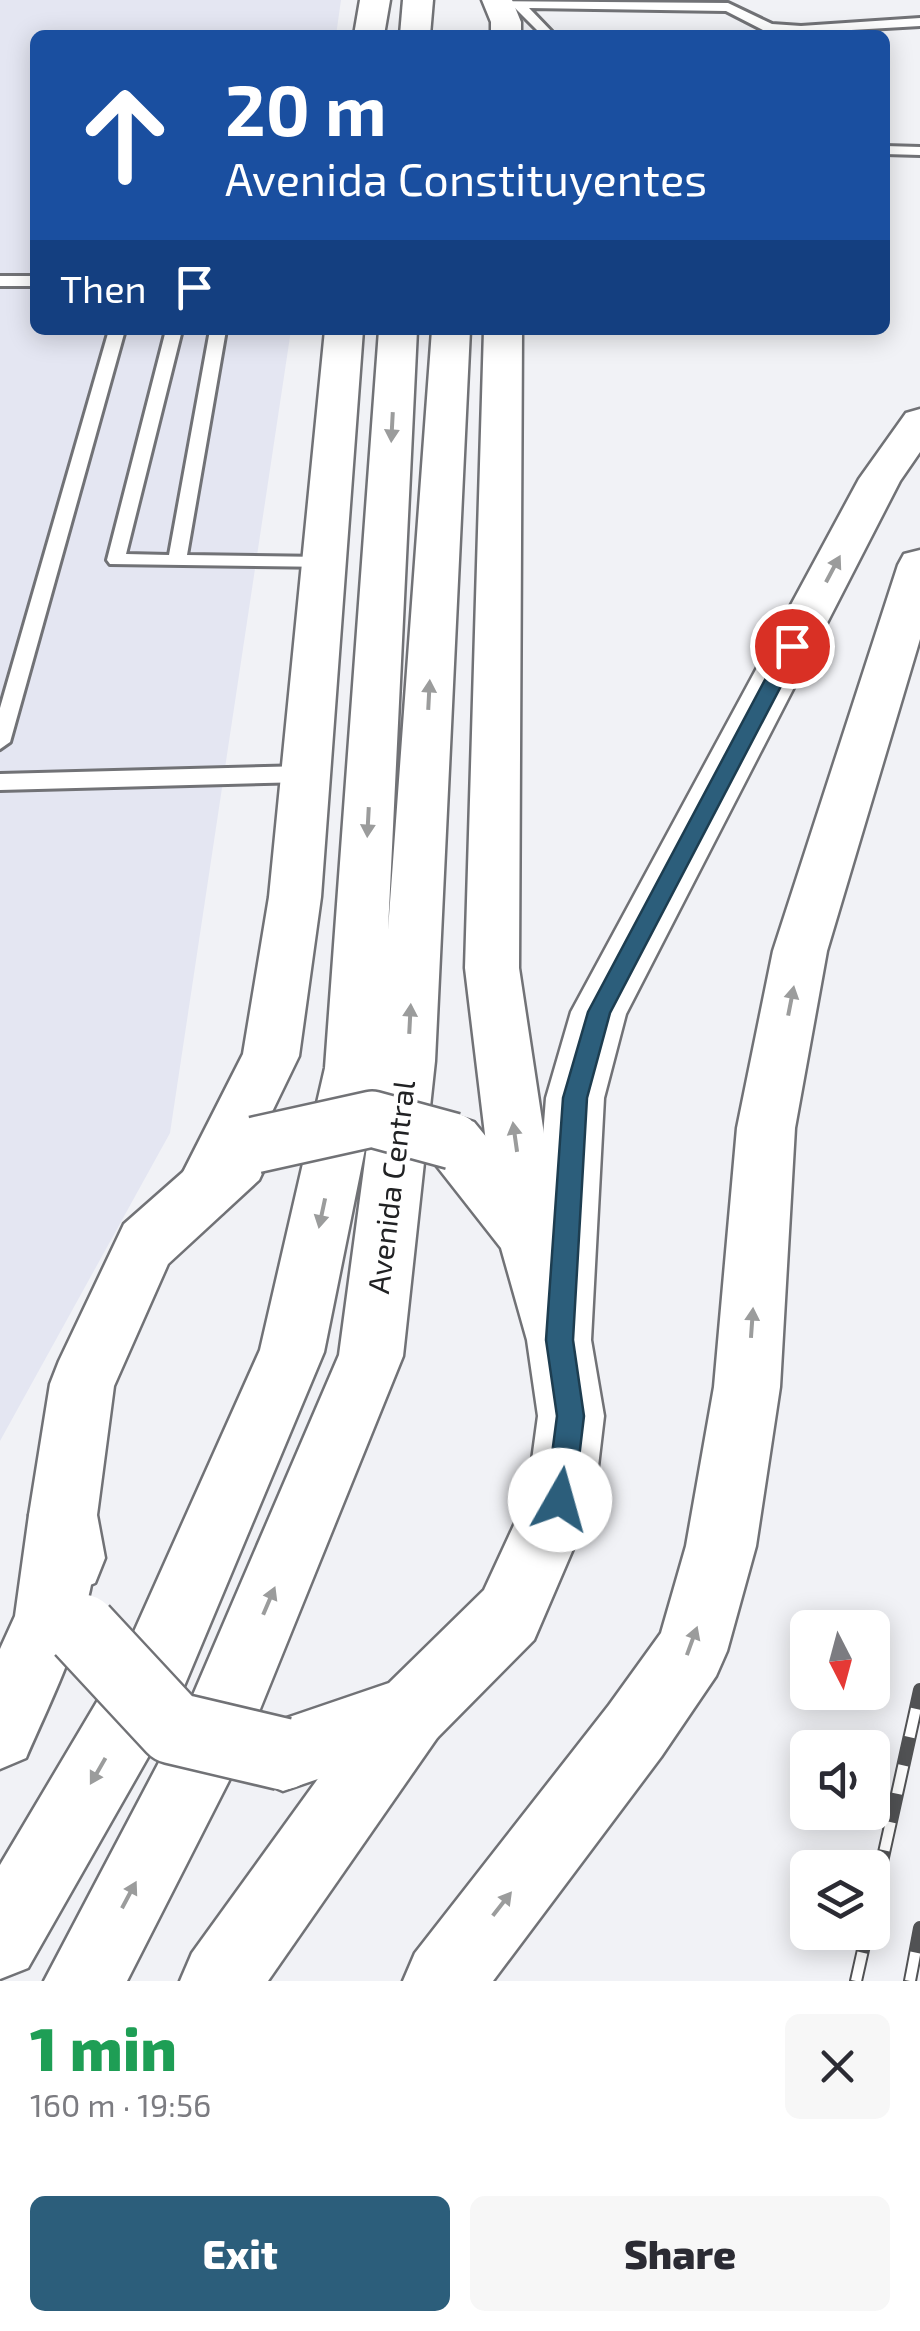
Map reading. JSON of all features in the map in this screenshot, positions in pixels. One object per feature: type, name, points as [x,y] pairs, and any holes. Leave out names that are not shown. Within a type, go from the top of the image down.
[{"type":"main road","points":[[370,30],[375,0]]},
{"type":"main road","points":[[416,30],[418,0]]},
{"type":"main road","points":[[504,2],[506,30]]},
{"type":"main road","points":[[202,1194],[270,1056],[295,897],[344,335]]},
{"type":"main road","name":"Avenida Central","points":[[0,1940],[146,1688],[292,1352],[353,1068],[398,335]]},
{"type":"main road","name":"Avenida Central","points":[[84,1981],[213,1735],[371,1356],[407,1061],[451,335]]},
{"type":"main road","points":[[220,1981],[411,1712],[509,1615],[560,1500],[571,1416],[560,1340],[528,1234],[492,968],[504,335]]},
{"type":"main road","points":[[560,1340],[575,1098],[599,1012],[880,479],[920,422]]},
{"type":"main road","points":[[442,1981],[635,1731],[690,1651],[721,1546],[747,1387],[766,1128],[800,950],[917,588]]},
{"type":"main road","points":[[0,1732],[50,1620],[82,1384],[146,1244],[255,1146],[372,1119],[453,1141],[528,1234]]},
{"type":"main road","points":[[63,1515],[82,1630],[173,1728],[284,1754],[411,1712]]},
{"type":"lane","points":[[504,2],[728,7],[768,30]]},
{"type":"lane","points":[[504,2],[542,30]]},
{"type":"lane","points":[[801,30],[920,22]]},
{"type":"lane","points":[[890,150],[920,152]]},
{"type":"lane","points":[[0,281],[30,281]]},
{"type":"lane","points":[[0,742],[116,335]]},
{"type":"lane","points":[[173,335],[116,560],[324,562]]},
{"type":"lane","points":[[177,560],[217,335]]},
{"type":"lane","points":[[0,782],[306,774]]},
{"type":"shaded area","points":[[0,0],[341,0],[337,30],[30,30],[30,335],[290,335],[170,1133],[0,1441]]},
{"type":"railway","points":[[885,1850],[920,1690]]},
{"type":"railway","points":[[910,1981],[920,1928]]},
{"type":"railway","points":[[856,1981],[863,1950]]},
{"type":"route","points":[[560,1500],[571,1416],[560,1340],[575,1098],[599,1012],[792,646]]}]
